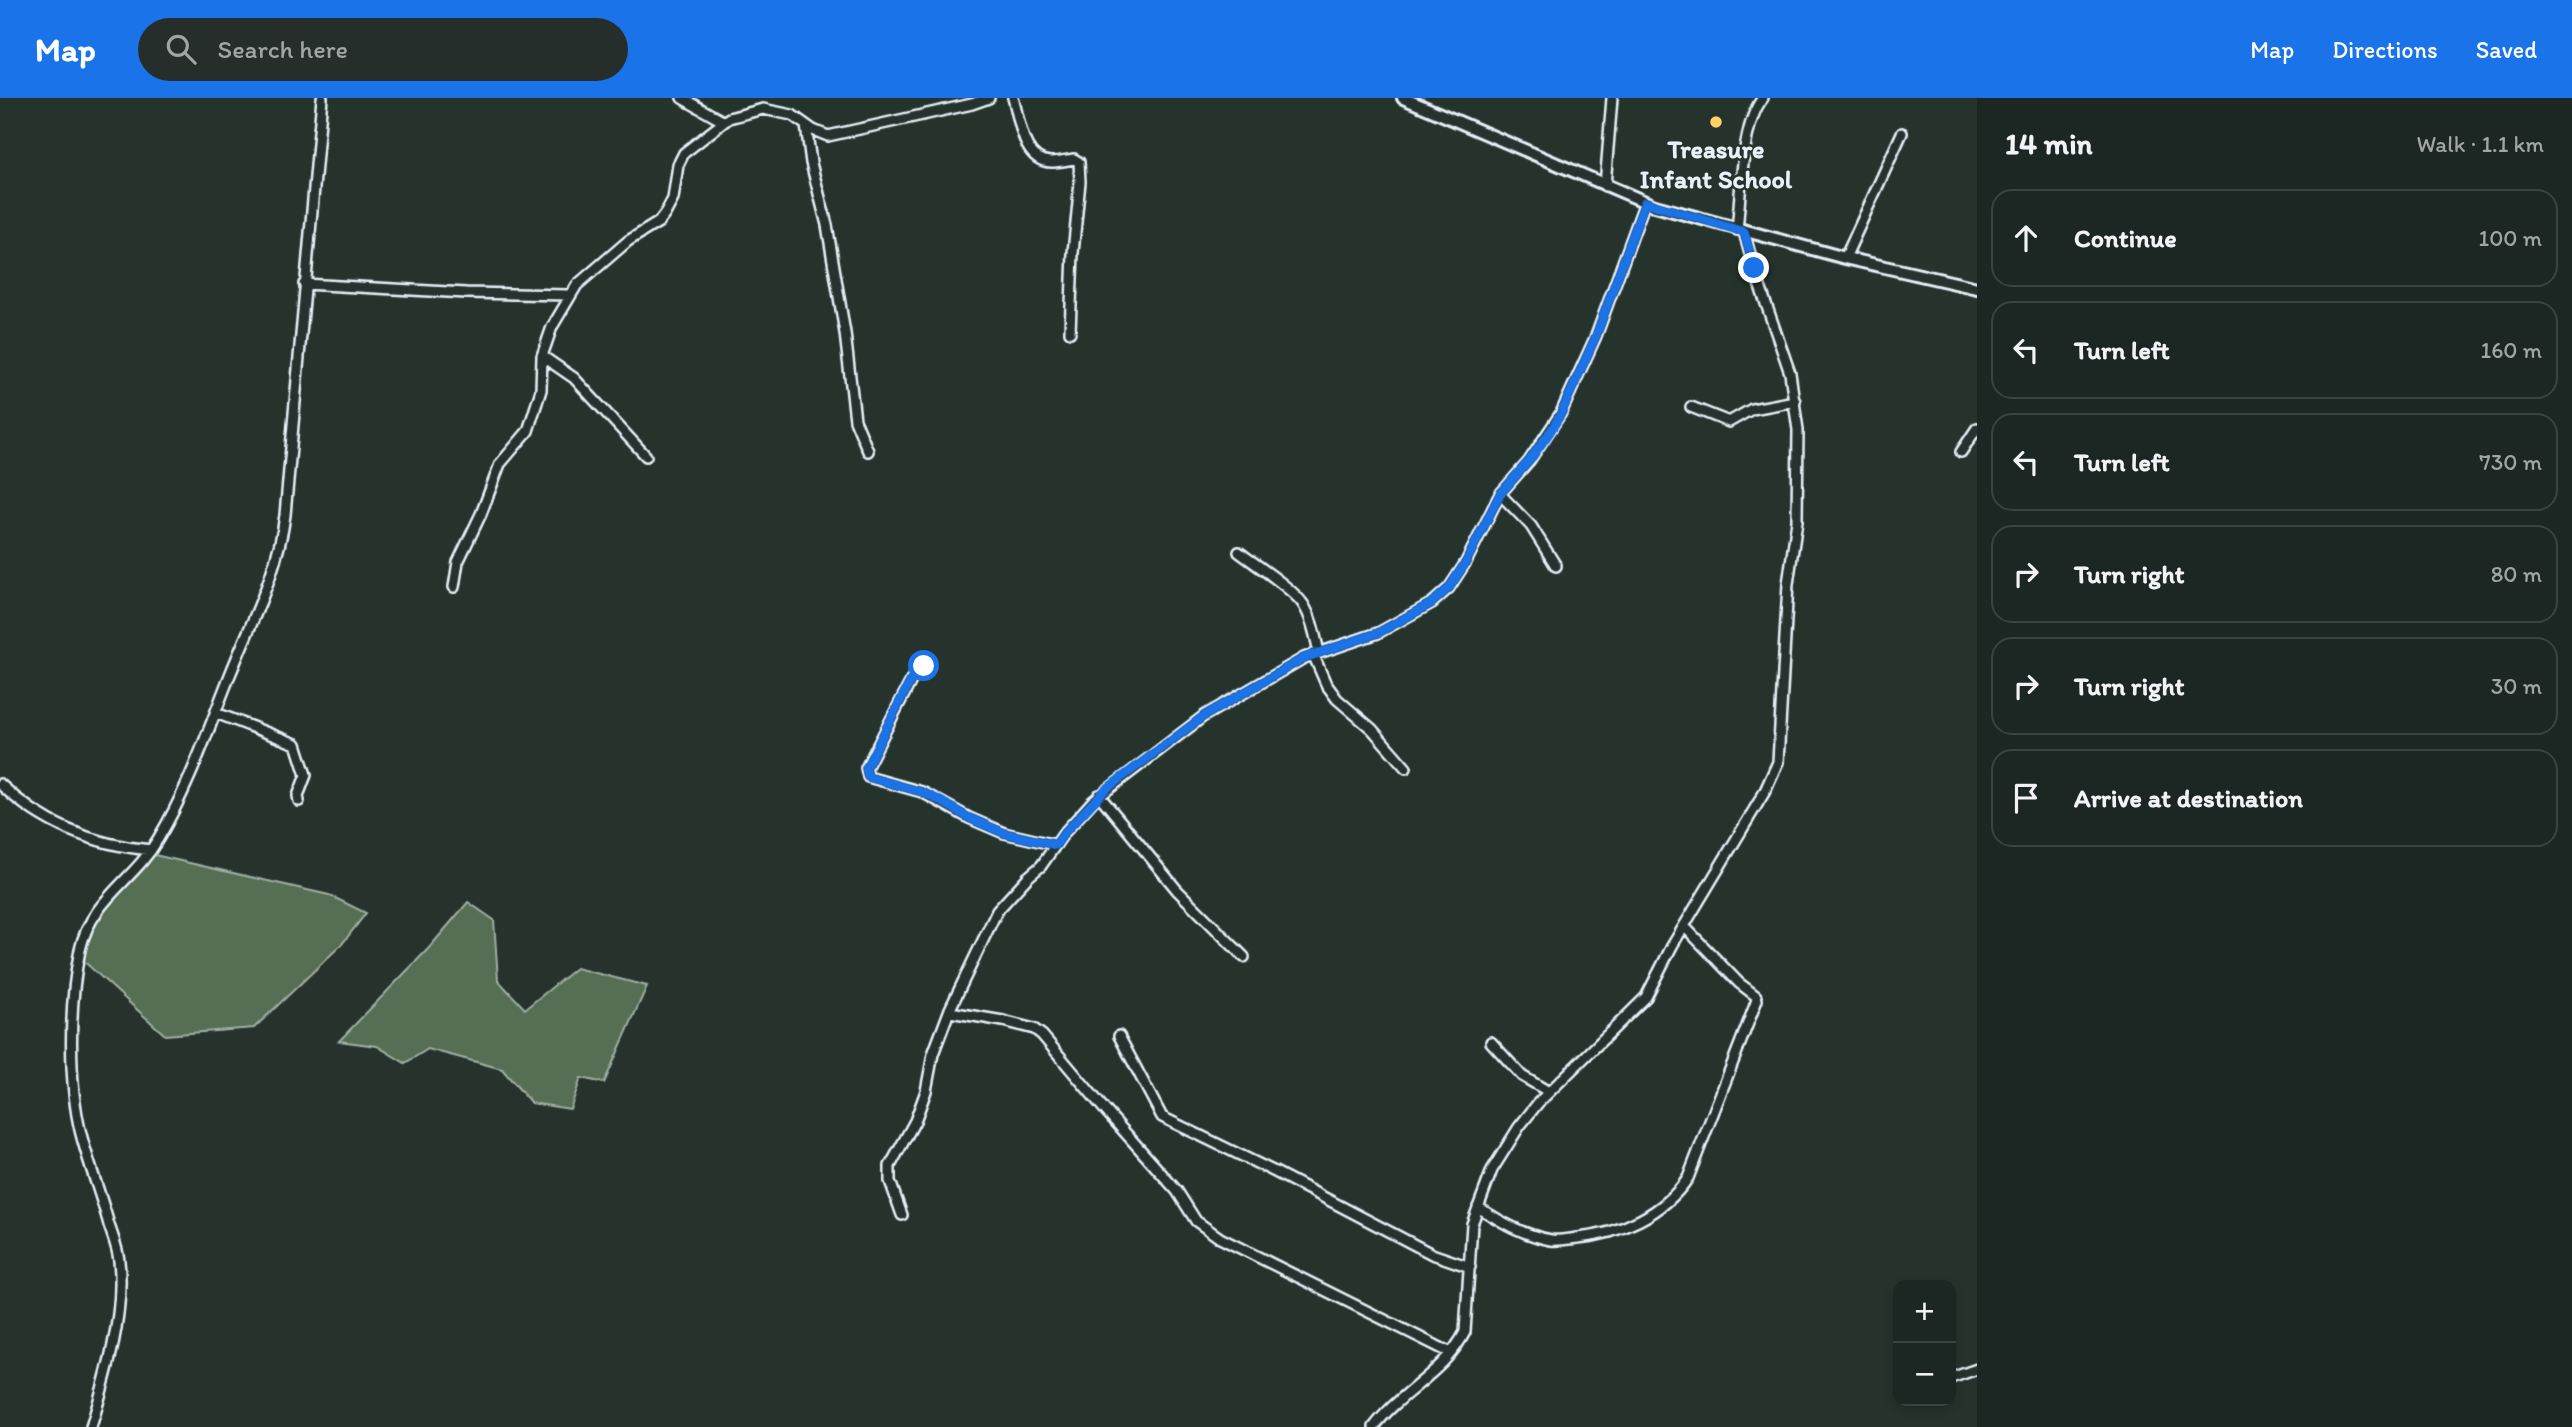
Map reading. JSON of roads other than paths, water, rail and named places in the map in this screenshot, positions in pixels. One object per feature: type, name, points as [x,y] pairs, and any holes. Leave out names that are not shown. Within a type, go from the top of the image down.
[{"type":"street","points":[[91,1427],[113,1340],[121,1283],[119,1258],[81,1133],[75,1098],[75,977],[80,946],[93,914],[104,900],[131,876],[151,850],[176,808],[271,580],[283,536],[322,98]]},
{"type":"street","points":[[682,98],[724,121]]},
{"type":"street","points":[[454,587],[458,562],[481,514],[500,464],[528,431],[541,390],[542,356],[552,327],[582,279],[628,242],[659,222],[673,199],[680,159],[684,153],[724,121],[740,113],[764,108],[792,116],[828,136],[989,98]]},
{"type":"street","points":[[1013,98],[1030,152],[1039,159],[1051,162],[1074,159],[1079,162],[1070,332]]},
{"type":"street","points":[[1605,186],[1612,98]]},
{"type":"street","points":[[1374,1427],[1394,1403],[1433,1374],[1465,1332],[1472,1224],[1500,1156],[1518,1127],[1549,1093],[1646,997],[1684,926],[1763,793],[1780,754],[1788,584],[1797,521],[1798,430],[1790,373],[1741,231],[1747,135],[1755,110],[1763,98]]},
{"type":"street","points":[[1407,99],[1645,202],[1845,258],[1977,288]]},
{"type":"street","points":[[806,125],[811,163],[828,225],[855,420],[868,451]]},
{"type":"street","points":[[1845,258],[1902,133]]},
{"type":"street","points":[[902,1215],[890,1181],[890,1166],[915,1121],[922,1104],[933,1054],[997,911],[1020,884],[1041,866],[1099,795],[1204,716],[1272,675],[1316,653],[1378,633],[1441,596],[1457,578],[1500,494],[1529,461],[1561,414],[1596,336],[1645,202]]},
{"type":"street","points":[[304,284],[466,293],[570,295]]},
{"type":"street","points":[[542,356],[574,378],[646,456]]},
{"type":"street","points":[[1691,407],[1729,422],[1752,409],[1795,401]]},
{"type":"street","points":[[1961,452],[1977,428]]},
{"type":"street","points":[[1500,494],[1531,526],[1556,566]]},
{"type":"street","points":[[1239,552],[1303,604],[1312,623],[1316,653],[1326,684],[1337,699],[1372,729],[1406,768]]},
{"type":"street","points":[[924,666],[912,678],[866,768],[868,777],[922,792],[997,831],[1056,845]]},
{"type":"street","points":[[216,713],[296,744],[306,775],[298,796],[299,801]]},
{"type":"street","points":[[0,783],[31,810],[76,833],[106,845],[151,850]]},
{"type":"street","points":[[1099,795],[1177,890],[1244,957]]},
{"type":"street","points":[[1478,1207],[1520,1232],[1554,1241],[1597,1236],[1633,1224],[1671,1199],[1683,1186],[1757,1000],[1684,926]]},
{"type":"street","points":[[950,1012],[1034,1028],[1177,1191],[1196,1221],[1220,1238],[1451,1353]]},
{"type":"street","points":[[1119,1036],[1162,1117],[1432,1254],[1470,1267]]},
{"type":"street","points":[[1491,1042],[1522,1076],[1549,1093]]},
{"type":"street","points":[[1956,1376],[1977,1369]]},
{"type":"place","name":"Treasure Infant School","points":[[1716,122]]}]
